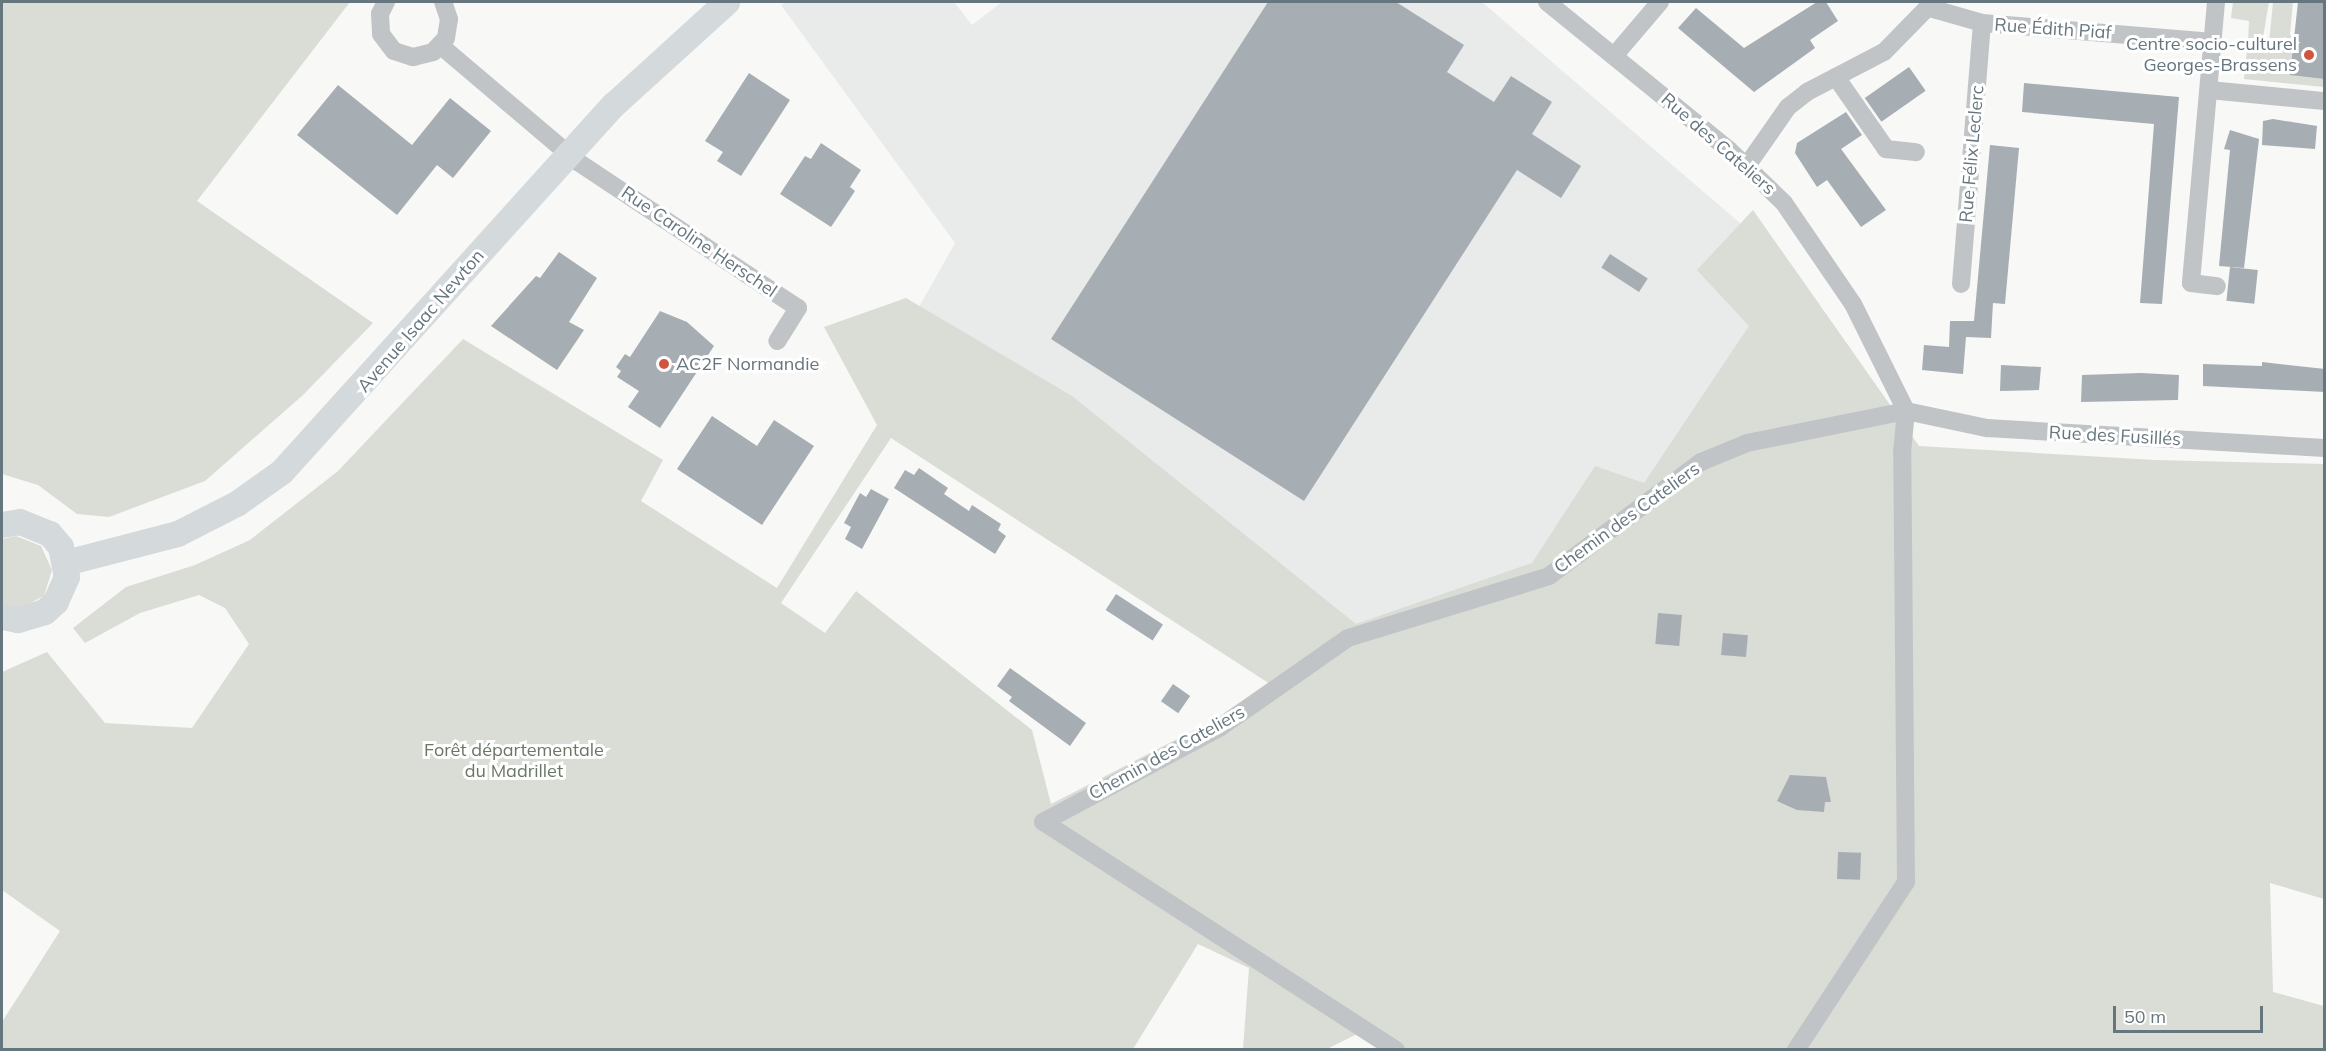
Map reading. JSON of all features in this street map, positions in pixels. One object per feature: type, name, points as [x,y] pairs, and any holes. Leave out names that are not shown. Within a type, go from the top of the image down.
[{"type":"street","points":[[386,2],[379,24],[394,51],[423,56],[441,46],[449,28],[443,2]]},
{"type":"street","name":"Avenue Isaac Newton","points":[[66,563],[178,534],[237,504],[282,472],[569,153],[672,48],[727,2]]},
{"type":"street","name":"Rue des Cateliers","points":[[1547,2],[1746,167],[1784,203],[1830,267],[1906,411]]},
{"type":"street","points":[[1614,56],[1660,2]]},
{"type":"street","points":[[2216,2],[2191,283],[2217,286]]},
{"type":"street","points":[[1746,167],[1788,107],[1836,77],[1884,52],[1932,5]]},
{"type":"street","name":"Rue Édith Piaf","points":[[1932,5],[1982,23],[2213,42]]},
{"type":"street","name":"Rue Félix Leclerc","points":[[1961,284],[1982,23]]},
{"type":"street","points":[[441,46],[569,153]]},
{"type":"street","points":[[1836,77],[1886,149],[1916,152]]},
{"type":"street","points":[[2209,90],[2325,101]]},
{"type":"street","name":"Rue Caroline Herschel","points":[[569,153],[798,308],[777,341]]},
{"type":"street","points":[[1796,1050],[1906,882],[1902,453],[1906,411]]},
{"type":"street","name":"Rue des Fusillés","points":[[1906,411],[1987,428],[2325,448]]},
{"type":"street","name":"Chemin des Cateliers","points":[[1396,1050],[1042,822],[1219,728],[1348,638],[1549,576],[1701,462],[1747,443],[1906,411]]},
{"type":"street","points":[[2,525],[36,525],[50,534],[66,563],[63,590],[45,612],[18,620],[2,617]]},
{"type":"shaded area","points":[[786,2],[954,2],[972,25],[1002,2],[1482,2],[1754,235],[1758,327],[1651,487],[1534,564],[1355,626],[914,316],[955,243],[781,5]]},
{"type":"green space","points":[[2,2],[350,2],[197,201],[373,323],[303,395],[205,481],[109,517],[77,514],[38,485],[2,474]]},
{"type":"green space","points":[[2233,2],[2269,2],[2262,43],[2248,42],[2249,21],[2231,18]]},
{"type":"green space","points":[[2273,2],[2293,2],[2290,34],[2324,79],[2324,87],[2244,79],[2247,51],[2268,53]]},
{"type":"green space","name":"Forêt départementale du Madrillet","points":[[1753,210],[1919,446],[2155,460],[2324,464],[2324,899],[2270,883],[2273,992],[2324,1006],[2324,1049],[1381,1050],[1357,1034],[1327,1049],[1243,1049],[1249,968],[1198,944],[1133,1049],[2,1050],[2,1022],[60,931],[2,890],[2,672],[47,652],[105,723],[192,728],[249,644],[225,608],[199,595],[140,613],[85,643],[73,628],[126,587],[195,565],[250,540],[338,471],[463,339],[663,460],[641,501],[777,588],[877,425],[824,327],[906,298],[1072,396],[1356,624],[1532,563],[1595,466],[1644,483],[1749,326],[1697,270]],"holes":[[[891,438],[1270,684],[1214,720],[1051,804],[1032,730],[856,591],[825,633],[781,603]]]},
{"type":"green space","points":[[16,536],[41,546],[52,570],[44,596],[20,608],[2,605],[2,539]]},
{"type":"building","points":[[1268,2],[1396,2],[1464,45],[1447,72],[1494,102],[1511,76],[1552,102],[1532,134],[1581,166],[1561,198],[1517,170],[1304,501],[1051,339]]},
{"type":"building","points":[[1817,2],[1826,2],[1838,21],[1810,40],[1815,48],[1754,92],[1678,28],[1696,8],[1744,48]]},
{"type":"building","name":"Centre socio-culturel Georges-Brassens","points":[[2298,2],[2325,2],[2325,79],[2290,75]]},
{"type":"building","points":[[1909,67],[1926,91],[1881,122],[1865,98]]},
{"type":"building","points":[[749,73],[790,100],[741,176],[717,161],[723,152],[705,141]]},
{"type":"building","points":[[2024,83],[2179,97],[2162,304],[2140,303],[2154,124],[2022,112]]},
{"type":"building","points":[[338,85],[412,145],[450,98],[491,131],[453,178],[437,165],[397,215],[297,135]]},
{"type":"building","points":[[1846,112],[1862,135],[1841,149],[1886,210],[1861,227],[1827,180],[1817,187],[1795,153],[1797,143]]},
{"type":"building","points":[[2273,119],[2317,126],[2315,149],[2262,145],[2263,121]]},
{"type":"building","points":[[2230,130],[2259,139],[2244,268],[2219,266],[2230,150],[2224,149]]},
{"type":"building","points":[[821,143],[861,170],[850,187],[855,191],[831,227],[780,194],[805,156],[811,159]]},
{"type":"building","points":[[1990,145],[2019,148],[2005,304],[1993,303],[1991,338],[1966,337],[1963,374],[1922,370],[1924,345],[1949,347],[1950,321],[1974,321]]},
{"type":"building","points":[[559,252],[597,278],[569,322],[584,330],[557,370],[491,326],[536,276],[540,278]]},
{"type":"building","points":[[1610,254],[1648,279],[1639,292],[1601,267]]},
{"type":"building","points":[[2230,267],[2258,270],[2254,304],[2226,301]]},
{"type":"building","name":"AC2F Normandie","points":[[660,311],[687,322],[714,346],[660,428],[628,407],[639,391],[617,377],[621,371],[616,367],[625,354],[630,357]]},
{"type":"building","points":[[2262,362],[2325,369],[2325,392],[2203,386],[2203,364],[2262,366]]},
{"type":"building","points":[[2001,365],[2041,367],[2039,390],[2000,391]]},
{"type":"building","points":[[2141,373],[2179,375],[2178,400],[2081,402],[2082,375]]},
{"type":"building","points":[[712,416],[757,446],[774,420],[814,446],[762,525],[677,469]]},
{"type":"building","points":[[919,468],[948,488],[944,494],[969,511],[972,505],[1001,524],[998,530],[1006,536],[995,554],[894,488],[905,470],[914,475]]},
{"type":"building","points":[[871,489],[889,499],[862,549],[845,539],[851,527],[844,523],[860,493],[866,497]]},
{"type":"building","points":[[1116,594],[1163,624],[1153,640],[1106,610]]},
{"type":"building","points":[[1658,613],[1682,615],[1679,646],[1655,644]]},
{"type":"building","points":[[1723,633],[1748,635],[1746,657],[1721,655]]},
{"type":"building","points":[[1010,668],[1086,723],[1070,746],[1009,701],[1012,697],[997,686]]},
{"type":"building","points":[[1173,684],[1190,696],[1178,713],[1161,701]]},
{"type":"building","points":[[1790,775],[1826,777],[1831,802],[1825,802],[1824,812],[1797,810],[1777,801]]},
{"type":"building","points":[[1838,852],[1861,853],[1860,880],[1837,879]]},
{"type":"place","name":"Centre socio-culturel Georges-Brassens","points":[[2309,55]]},
{"type":"place","name":"AC2F Normandie","points":[[664,364]]}]
